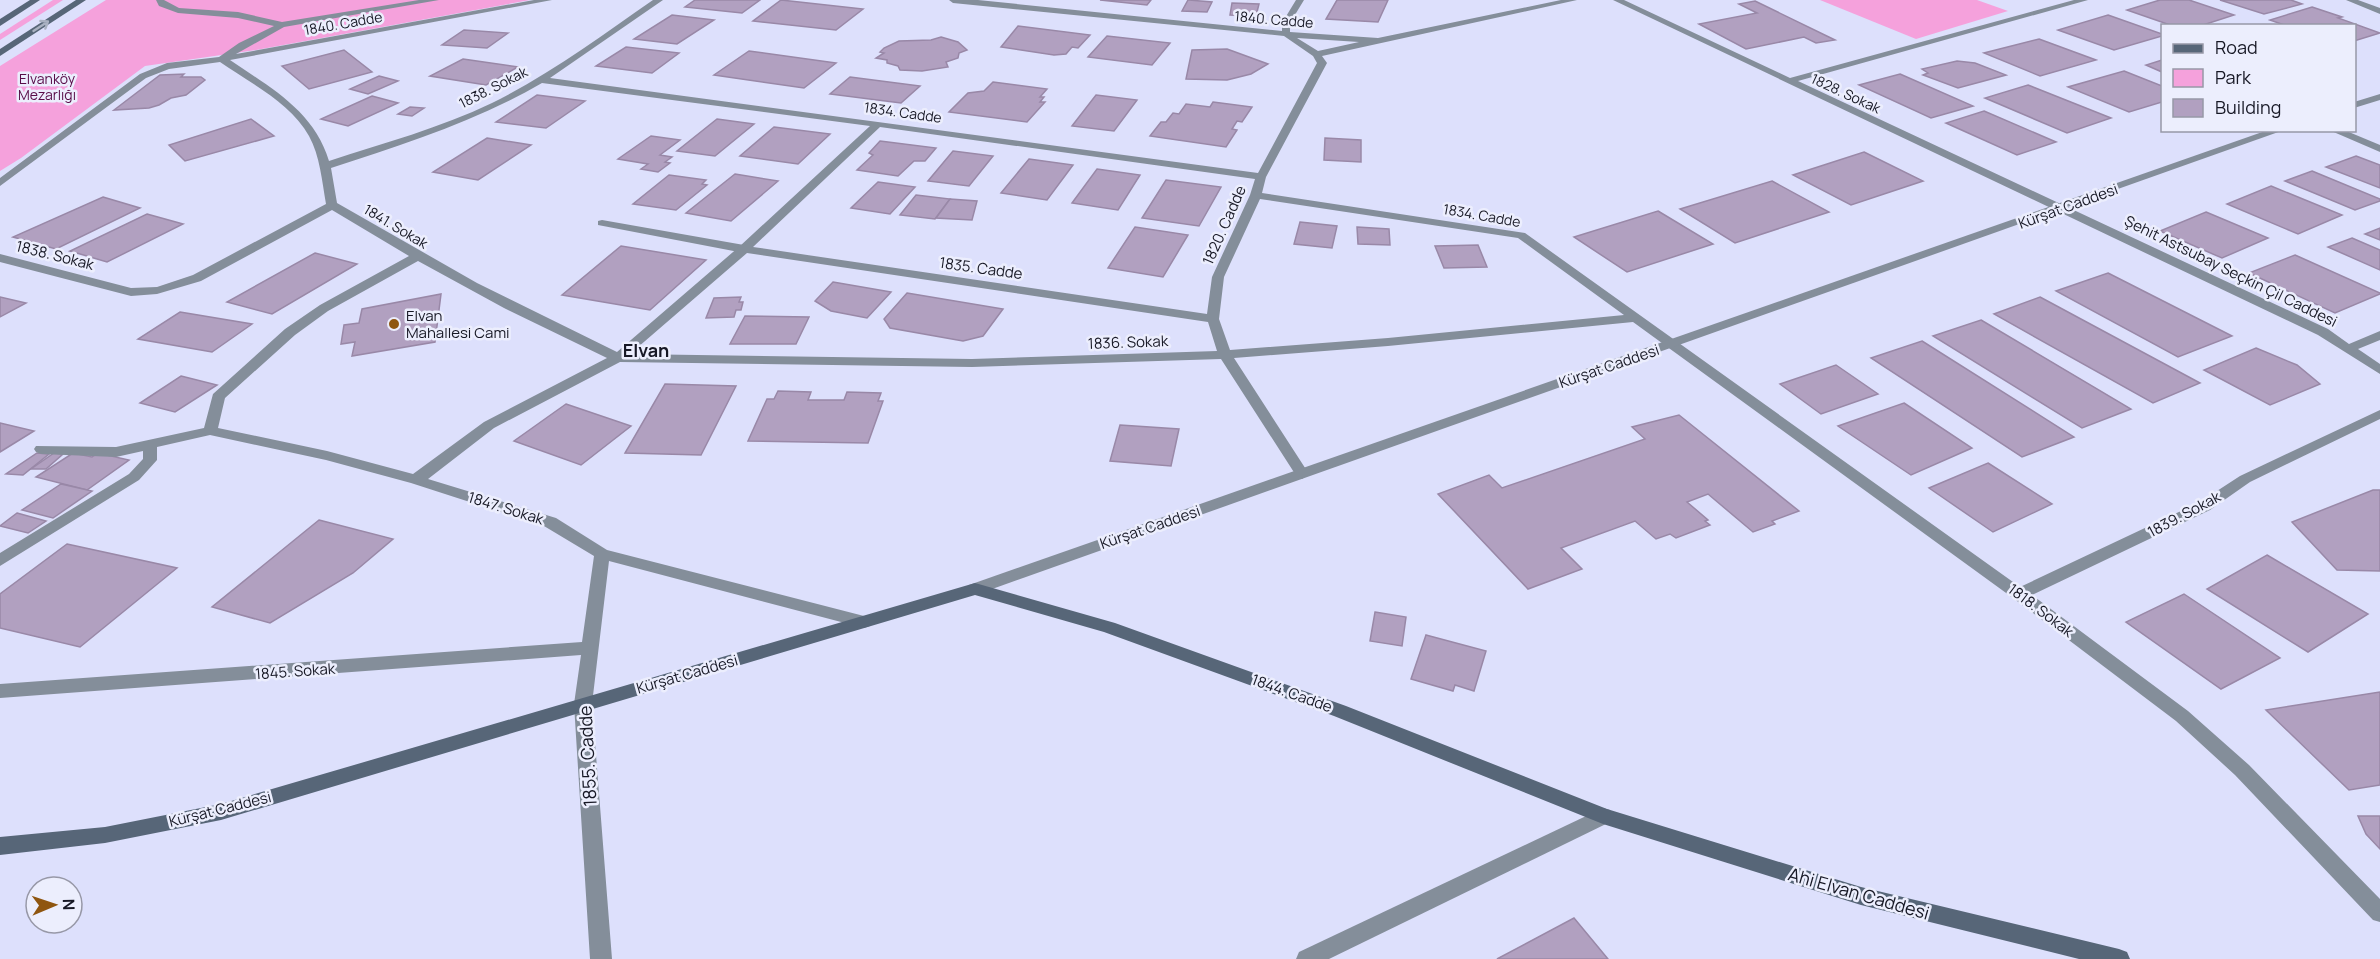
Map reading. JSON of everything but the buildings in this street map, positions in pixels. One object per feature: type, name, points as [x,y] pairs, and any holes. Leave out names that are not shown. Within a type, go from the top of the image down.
[{"type":"main road","points":[[0,23],[36,0]]},
{"type":"main road","points":[[0,53],[82,0]]},
{"type":"main road","name":"Kürşat Caddesi","points":[[0,846],[105,835],[221,812],[975,589]]},
{"type":"main road","name":"1844. Cadde","points":[[975,589],[1142,639],[1340,711],[1603,816]]},
{"type":"main road","name":"Ahi Elvan Caddesi","points":[[1603,816],[1861,896],[2119,959]]},
{"type":"street","points":[[160,0],[162,4],[178,10],[238,15],[282,25]]},
{"type":"street","points":[[332,205],[325,166],[314,135],[293,111],[222,59],[242,45],[282,25],[435,0]]},
{"type":"street","name":"1840. Cadde","points":[[0,183],[143,76],[167,66],[222,59],[548,0]]},
{"type":"street","name":"1838. Sokak","points":[[325,166],[462,120],[540,81],[659,0]]},
{"type":"street","name":"1840. Cadde","points":[[953,0],[1286,34],[1379,40]]},
{"type":"street","points":[[1300,0],[1286,23],[1286,34],[1316,54],[1573,0]]},
{"type":"street","name":"1828. Sokak","points":[[1617,0],[2063,208]]},
{"type":"street","points":[[1788,81],[2085,0]]},
{"type":"street","points":[[2350,0],[2380,11]]},
{"type":"street","name":"1820. Cadde","points":[[1302,474],[1225,354],[1213,319],[1218,277],[1256,195],[1261,177],[1316,77],[1322,63],[1316,54]]},
{"type":"street","name":"1834. Cadde","points":[[540,81],[878,124],[1261,177]]},
{"type":"street","points":[[2356,105],[2380,97]]},
{"type":"street","points":[[416,480],[489,425],[618,358],[744,249],[878,124]]},
{"type":"street","name":"Kürşat Caddesi","points":[[975,589],[2063,208],[2273,132]]},
{"type":"street","points":[[2339,132],[2380,149]]},
{"type":"street","name":"1834. Cadde","points":[[1256,195],[1521,235],[1671,344]]},
{"type":"street","name":"1838. Sokak","points":[[0,258],[131,292],[151,293],[174,288],[197,279],[332,205]]},
{"type":"street","name":"1841. Sokak","points":[[332,205],[417,256],[573,338],[618,358]]},
{"type":"street","name":"Şehit Astsubay Seçkin Çil Caddesi","points":[[2063,208],[2323,332],[2380,370]]},
{"type":"street","name":"1835. Cadde","points":[[602,223],[744,249],[1213,319]]},
{"type":"street","points":[[40,449],[116,452],[210,431],[218,397],[290,332],[324,308],[417,256]]},
{"type":"street","name":"1836. Sokak","points":[[618,358],[973,363],[1225,354],[1374,344],[1637,318]]},
{"type":"street","points":[[2348,349],[2380,335]]},
{"type":"street","name":"1818. Sokak","points":[[1671,344],[2019,594],[2191,724],[2242,770],[2380,913]]},
{"type":"street","name":"1839. Sokak","points":[[2019,594],[2205,506],[2245,479],[2380,414]]},
{"type":"street","name":"1847. Sokak","points":[[210,431],[327,456],[416,480],[550,522],[602,554],[864,622]]},
{"type":"street","points":[[0,560],[134,477],[150,460],[150,446]]},
{"type":"street","name":"1855. Cadde","points":[[601,959],[583,704],[602,554]]},
{"type":"street","name":"1845. Sokak","points":[[0,691],[590,648]]},
{"type":"street","points":[[1308,959],[1603,816]]},
{"type":"green space","points":[[53,0],[63,0],[0,40],[0,34]]},
{"type":"green space","name":"Elvanköy Mezarlığı","points":[[106,0],[530,0],[256,50],[145,66],[0,171],[0,66]]},
{"type":"green space","points":[[1820,0],[1977,0],[2008,11],[1916,39]]},
{"type":"place","name":"Elvan Mahallesi Cami","points":[[394,324]]},
{"type":"district","name":"Elvan","points":[[646,350]]}]
